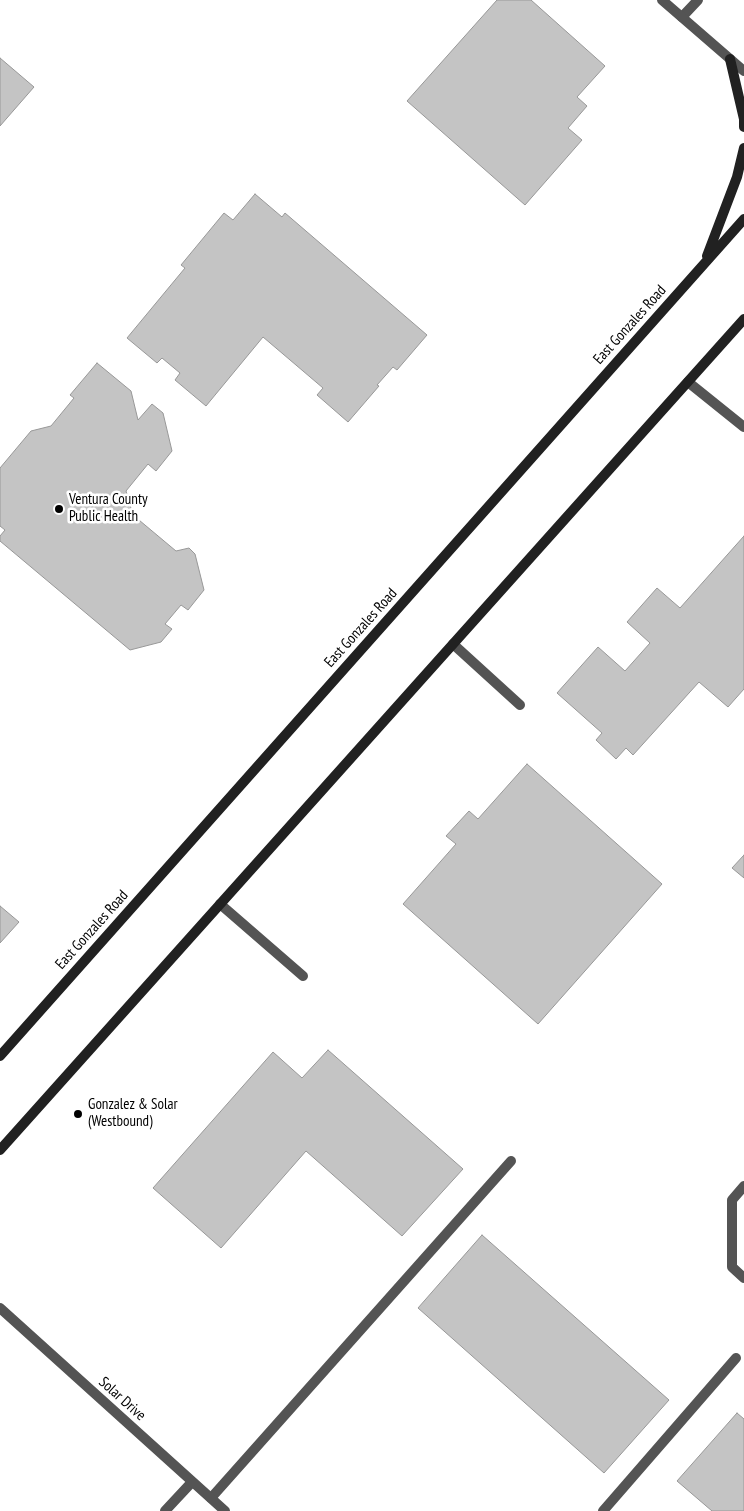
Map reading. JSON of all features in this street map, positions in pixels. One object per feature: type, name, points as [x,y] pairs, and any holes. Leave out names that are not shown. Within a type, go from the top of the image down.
[{"type":"main road","points":[[730,59],[744,119],[744,127]]},
{"type":"main road","points":[[705,263],[737,177],[744,148]]},
{"type":"main road","name":"East Gonzales Road","points":[[0,1056],[744,219]]},
{"type":"main road","points":[[0,1150],[744,319]]},
{"type":"street","points":[[662,0],[744,71]]},
{"type":"street","points":[[682,18],[698,0]]},
{"type":"street","points":[[688,382],[744,426]]},
{"type":"street","points":[[453,644],[520,705]]},
{"type":"street","points":[[220,904],[303,976]]},
{"type":"street","points":[[211,1498],[511,1160]]},
{"type":"street","points":[[744,1186],[732,1200],[732,1266],[744,1278]]},
{"type":"street","name":"Solar Drive","points":[[0,1308],[225,1511]]},
{"type":"street","points":[[603,1511],[736,1358]]},
{"type":"street","points":[[166,1511],[192,1482]]},
{"type":"building","points":[[497,0],[531,0],[605,66],[577,97],[587,106],[568,128],[582,140],[525,205],[407,101]]},
{"type":"building","points":[[0,58],[34,87],[0,126]]},
{"type":"building","points":[[255,194],[282,217],[285,213],[427,335],[397,370],[393,367],[348,422],[317,395],[323,388],[263,337],[206,406],[175,380],[180,373],[162,358],[157,363],[127,338],[185,268],[181,265],[224,213],[233,220]]},
{"type":"building","points":[[97,363],[131,391],[138,420],[152,404],[163,413],[172,451],[156,471],[148,464],[126,491],[133,515],[176,551],[189,548],[195,554],[204,590],[188,610],[181,605],[165,624],[172,629],[161,642],[130,650],[0,541],[0,536],[5,530],[0,526],[0,468],[31,431],[51,426],[74,398],[70,395]]},
{"type":"building","points":[[744,536],[744,689],[728,707],[699,682],[633,755],[626,748],[616,759],[596,740],[602,733],[557,693],[598,647],[625,671],[650,643],[627,622],[657,588],[680,608]]},
{"type":"building","points":[[527,764],[662,884],[538,1024],[403,904],[456,844],[446,836],[469,811],[478,819]]},
{"type":"building","points":[[744,855],[744,878],[732,868]]},
{"type":"building","points":[[0,906],[19,922],[0,943]]},
{"type":"building","points":[[328,1050],[463,1169],[402,1236],[306,1151],[221,1248],[153,1188],[273,1052],[302,1078]]},
{"type":"building","points":[[482,1235],[669,1400],[604,1473],[418,1308]]},
{"type":"building","points":[[737,1413],[744,1419],[744,1511],[712,1511],[677,1481]]},
{"type":"place","name":"Ventura County Public Health","points":[[59,509]]},
{"type":"place","name":"Gonzalez & Solar (Westbound)","points":[[78,1114]]}]
